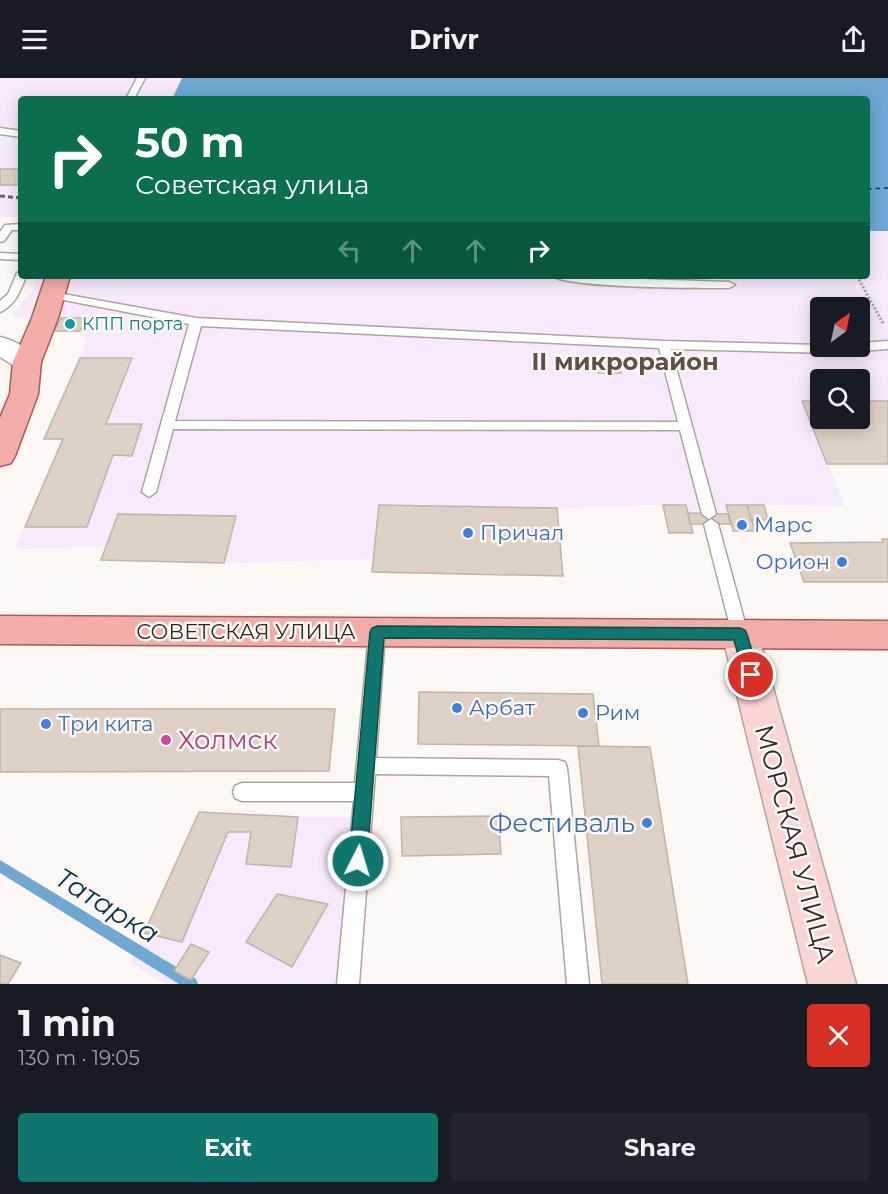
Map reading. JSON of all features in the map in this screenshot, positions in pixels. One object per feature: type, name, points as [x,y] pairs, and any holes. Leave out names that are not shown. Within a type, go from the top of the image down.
[{"type":"main road","points":[[0,456],[24,394],[27,362],[55,286]]},
{"type":"main road","name":"СОВЕТСКАЯ УЛИЦА","points":[[0,630],[888,635]]},
{"type":"main road","name":"МОРСКАЯ УЛИЦА","points":[[740,634],[832,984]]},
{"type":"street","points":[[0,345],[27,362]]},
{"type":"lane","points":[[132,96],[141,78]]},
{"type":"lane","points":[[0,131],[18,134]]},
{"type":"lane","points":[[0,238],[9,227],[18,227]]},
{"type":"lane","points":[[0,256],[18,257]]},
{"type":"lane","points":[[0,308],[13,295],[19,279]]},
{"type":"lane","points":[[581,279],[729,285]]},
{"type":"lane","points":[[55,286],[196,322],[664,345],[830,349],[888,345]]},
{"type":"lane","points":[[149,492],[196,322]]},
{"type":"lane","points":[[664,345],[740,634]]},
{"type":"lane","points":[[168,425],[685,426]]},
{"type":"lane","points":[[348,984],[377,632]]},
{"type":"lane","points":[[366,766],[558,768],[578,984]]},
{"type":"lane","points":[[242,792],[364,792]]},
{"type":"path","points":[[859,279],[888,333]]},
{"type":"shaded area","points":[[0,78],[182,78],[173,96],[18,96],[18,217],[0,217]]},
{"type":"shaded area","points":[[870,231],[888,231],[888,464],[828,464],[845,506],[764,505],[768,520],[752,520],[755,531],[733,531],[731,524],[691,524],[693,533],[669,533],[663,505],[557,508],[379,505],[373,559],[224,563],[101,560],[106,546],[20,549],[16,545],[62,439],[44,439],[87,342],[80,331],[54,331],[60,318],[26,319],[11,316],[33,290],[36,279],[870,279]]},
{"type":"shaded area","points":[[199,812],[298,817],[370,817],[355,984],[165,984],[130,963]]},
{"type":"water","points":[[182,78],[888,78],[888,231],[870,231],[870,96],[173,96]]},
{"type":"building","points":[[0,169],[18,169],[18,185],[0,185]]},
{"type":"building","name":"КПП порта","points":[[61,318],[86,318],[80,331],[54,331]]},
{"type":"building","points":[[80,358],[132,358],[106,424],[142,424],[132,456],[113,455],[87,527],[25,527],[63,439],[44,439]]},
{"type":"building","points":[[596,361],[618,361],[621,373],[598,373]]},
{"type":"building","points":[[802,401],[810,401],[810,421]]},
{"type":"building","points":[[870,401],[888,401],[888,464],[827,464],[813,429],[870,429]]},
{"type":"building","name":"Причал","points":[[379,505],[557,508],[563,576],[372,572]]},
{"type":"building","points":[[663,505],[686,505],[693,533],[669,533]]},
{"type":"building","points":[[726,505],[747,505],[755,531],[733,531]]},
{"type":"building","points":[[747,505],[764,505],[768,520],[751,520]]},
{"type":"building","points":[[688,513],[728,514],[731,524],[690,524]]},
{"type":"building","points":[[118,514],[236,516],[224,563],[101,560]]},
{"type":"building","name":"Орион","points":[[882,539],[888,539],[888,582],[804,582],[790,543],[883,542]]},
{"type":"building","points":[[419,692],[593,694],[599,746],[418,744]]},
{"type":"building","name":"Холмск","points":[[0,709],[335,709],[329,771],[0,772]]},
{"type":"building","points":[[578,746],[650,747],[688,984],[602,984]]},
{"type":"building","points":[[199,812],[298,817],[291,867],[246,864],[251,832],[228,832],[182,942],[144,933]]},
{"type":"building","points":[[498,816],[501,854],[402,856],[401,817]]},
{"type":"building","points":[[277,894],[328,904],[292,967],[246,942]]},
{"type":"building","points":[[191,944],[209,952],[191,980],[174,971]]},
{"type":"building","points":[[0,955],[21,963],[8,984],[0,984]]},
{"type":"waterway","name":"Татарка","points":[[0,866],[191,984]]},
{"type":"ferry route","points":[[870,189],[888,188]]},
{"type":"railway","points":[[0,196],[18,198]]},
{"type":"place","name":"КПП порта","points":[[70,324]]},
{"type":"place","name":"Марс","points":[[742,525]]},
{"type":"place","name":"Причал","points":[[468,533]]},
{"type":"place","name":"Орион","points":[[842,562]]},
{"type":"place","name":"Арбат","points":[[457,708]]},
{"type":"place","name":"Рим","points":[[583,713]]},
{"type":"place","name":"Три кита","points":[[46,724]]},
{"type":"place","name":"Холмск","points":[[166,740]]},
{"type":"place","name":"Фестиваль","points":[[647,823]]},
{"type":"district","name":"II микрорайон","points":[[625,362]]},
{"type":"route","points":[[358,861],[377,632],[740,634],[751,675]]}]
